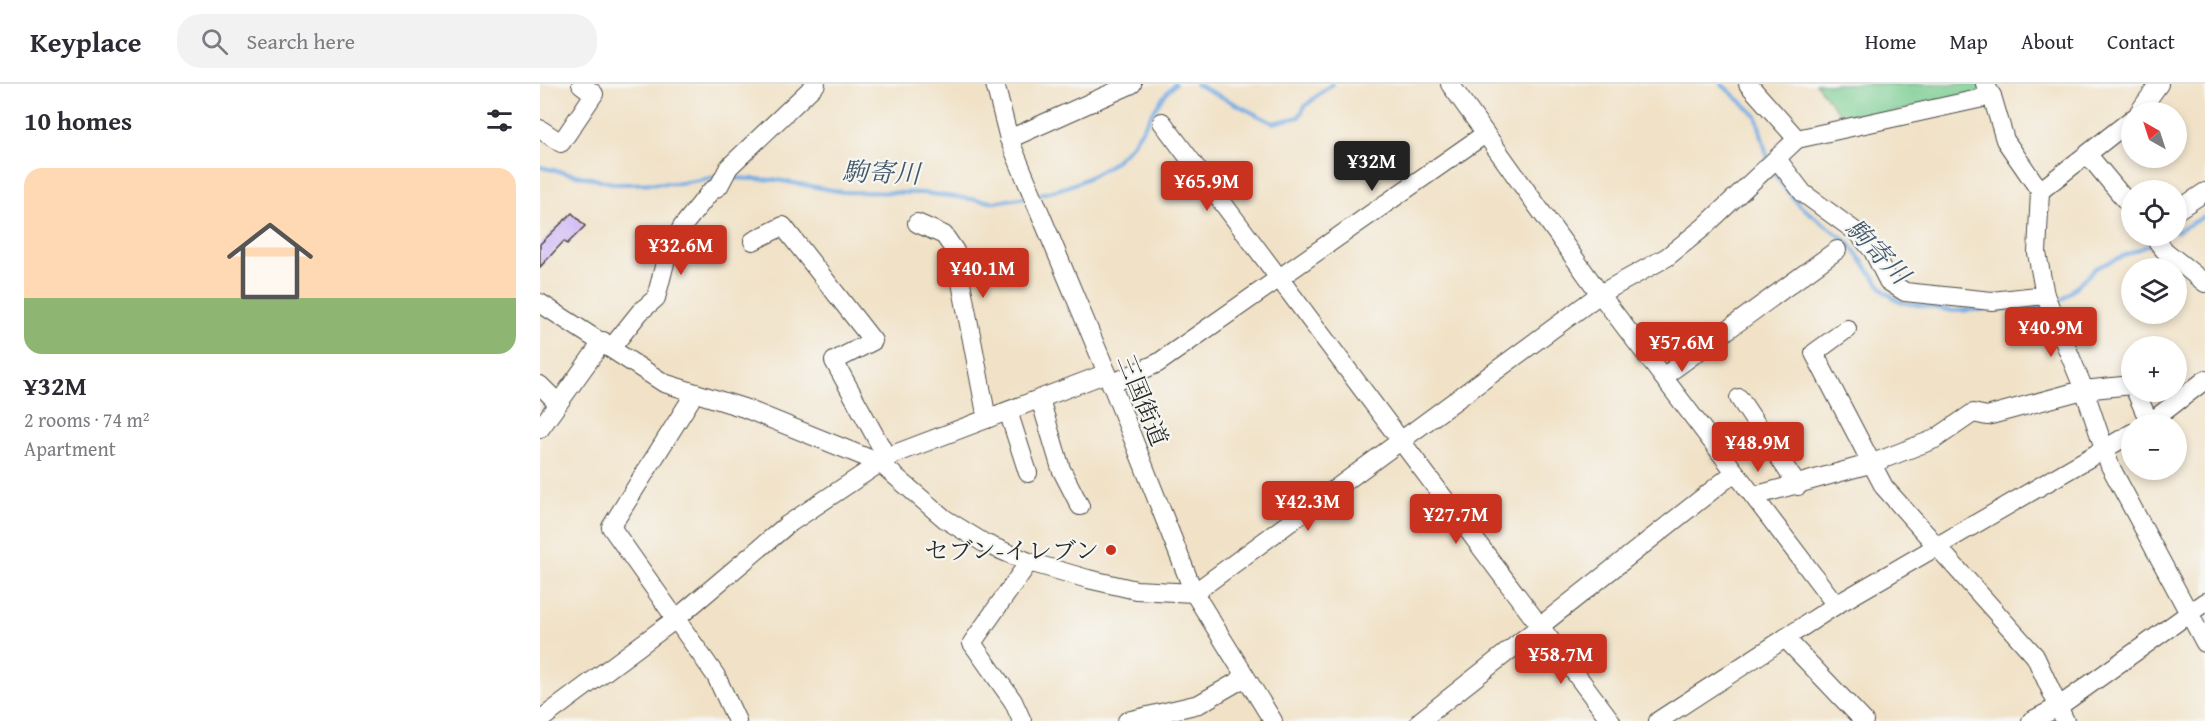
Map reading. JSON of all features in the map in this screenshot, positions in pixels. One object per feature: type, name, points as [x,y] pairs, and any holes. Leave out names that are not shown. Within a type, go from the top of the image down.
[{"type":"street","points":[[540,129],[561,144],[594,94],[581,84]]},
{"type":"street","points":[[540,429],[558,403],[607,344],[656,298],[667,255],[682,227],[710,192],[816,84]]},
{"type":"street","name":"三国街道","points":[[995,84],[1009,140],[1109,378],[1194,593],[1244,678],[1273,721]]},
{"type":"street","points":[[1009,140],[1132,84]]},
{"type":"street","points":[[1450,84],[1600,294],[1836,605]]},
{"type":"street","points":[[1748,84],[1797,139]]},
{"type":"street","points":[[2146,102],[2159,84]]},
{"type":"street","points":[[540,303],[607,344],[664,383],[744,408],[880,463],[945,519],[984,543],[1029,562],[1136,590],[1194,593],[1600,294],[1667,257],[1704,227],[1797,139],[1989,90],[2005,140],[2040,191],[2037,253],[2048,302],[2084,390],[2103,448],[2205,643]]},
{"type":"street","points":[[1162,122],[1611,721]]},
{"type":"street","points":[[2040,191],[2121,128]]},
{"type":"street","points":[[540,720],[677,618],[787,525],[880,463],[1040,399],[1158,363],[1280,280],[1485,134]]},
{"type":"street","points":[[2088,155],[2121,195]]},
{"type":"street","points":[[1777,159],[1803,194],[1859,234],[1873,251],[1888,281],[1905,292],[1992,301],[2048,302]]},
{"type":"street","points":[[2187,204],[2205,192]]},
{"type":"street","points":[[917,223],[944,235],[955,251],[987,419]]},
{"type":"street","points":[[753,241],[783,226],[873,341],[834,361],[885,454],[880,463]]},
{"type":"street","points":[[2163,246],[2205,283]]},
{"type":"street","points":[[1663,377],[1837,250]]},
{"type":"street","points":[[1847,329],[1814,353],[1884,487],[2036,656],[2062,714]]},
{"type":"street","points":[[2162,414],[2205,380]]},
{"type":"street","points":[[540,385],[558,403]]},
{"type":"street","points":[[1754,496],[1798,486],[1873,463],[1935,439],[1973,413],[1987,416],[2084,390],[2121,386]]},
{"type":"street","points":[[695,393],[611,527],[716,676],[737,721]]},
{"type":"street","points":[[1739,398],[1798,486]]},
{"type":"street","points":[[1040,399],[1061,469],[1080,506]]},
{"type":"street","points":[[1008,411],[1028,474]]},
{"type":"street","points":[[1658,721],[1836,605],[2121,439]]},
{"type":"street","points":[[1420,721],[1541,628],[1734,473]]},
{"type":"street","points":[[1022,721],[1013,701],[972,644],[1029,562]]},
{"type":"street","points":[[2031,721],[2062,714],[2205,602]]},
{"type":"street","points":[[1785,638],[1864,721]]},
{"type":"street","points":[[1126,721],[1199,704],[1244,678]]},
{"type":"green space","points":[[1816,84],[1981,84],[1982,93],[1847,123]]},
{"type":"building","points":[[572,213],[585,226],[567,244],[564,241],[540,267],[540,244]]},
{"type":"waterway","name":"駒寄川","points":[[1040,194],[1090,177],[1113,163],[1132,144],[1175,84]]},
{"type":"waterway","name":"駒寄川","points":[[1196,84],[1273,123],[1299,117],[1305,106],[1332,84]]},
{"type":"waterway","name":"駒寄川","points":[[1721,84],[1756,115],[1768,159]]},
{"type":"waterway","name":"駒寄川","points":[[540,167],[617,184],[681,183],[717,177]]},
{"type":"waterway","name":"駒寄川","points":[[1772,172],[1799,205],[1848,242],[1885,292],[1900,302],[1953,311],[2043,307]]},
{"type":"waterway","name":"駒寄川","points":[[730,178],[777,180],[843,192],[924,193],[994,202],[1026,197]]},
{"type":"waterway","name":"駒寄川","points":[[2187,226],[2205,216]]},
{"type":"waterway","name":"駒寄川","points":[[2053,304],[2062,300],[2096,268],[2146,246]]},
{"type":"place","name":"セブン-イレブン","points":[[1111,550]]}]
